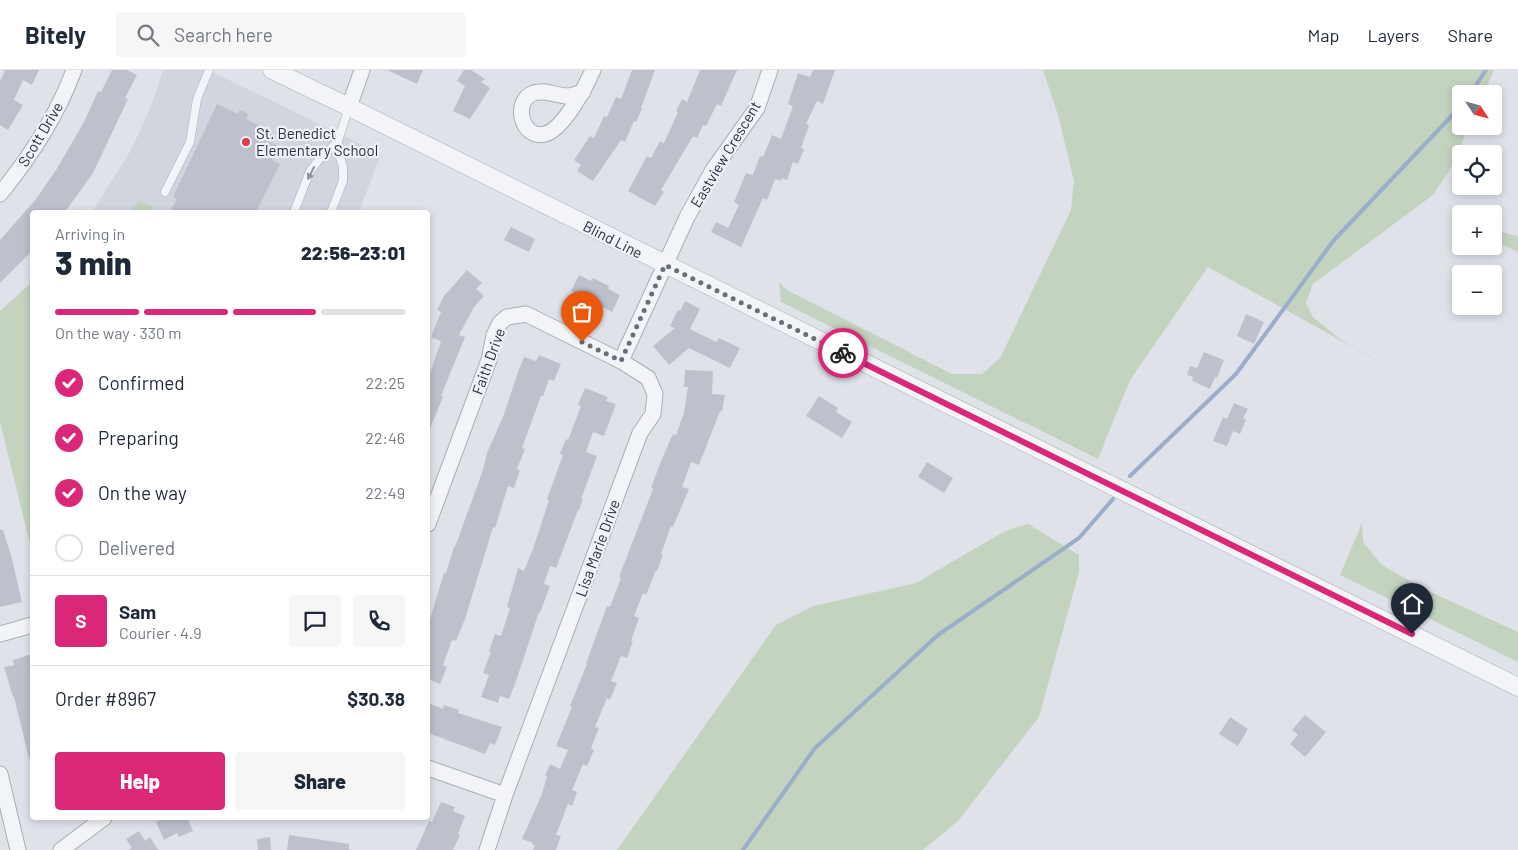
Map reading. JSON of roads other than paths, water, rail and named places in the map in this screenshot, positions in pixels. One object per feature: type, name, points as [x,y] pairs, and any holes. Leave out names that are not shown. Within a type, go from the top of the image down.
[{"type":"street","name":"Scott Drive","points":[[0,194],[44,133],[61,101],[74,70]]},
{"type":"street","name":"Blind Line","points":[[272,70],[1518,687]]},
{"type":"street","points":[[349,107],[362,70]]},
{"type":"street","points":[[583,92],[594,70]]},
{"type":"street","name":"Eastview Crescent","points":[[665,265],[687,217],[713,170],[757,108],[770,70]]},
{"type":"street","points":[[621,361],[665,265]]},
{"type":"street","name":"Faith Drive","points":[[430,519],[489,360],[494,336],[500,323],[506,317],[526,314],[621,361]]},
{"type":"street","name":"Lisa Marie Drive","points":[[487,850],[505,795],[640,434],[653,414],[654,394],[648,378],[621,361]]},
{"type":"street","points":[[0,634],[30,626]]},
{"type":"street","points":[[430,769],[505,795]]},
{"type":"street","points":[[0,774],[18,850]]},
{"type":"street","points":[[61,850],[101,820]]},
{"type":"lane","points":[[165,192],[190,142],[197,99],[209,70]]},
{"type":"lane","points":[[332,210],[343,181],[338,141],[349,107]]},
{"type":"lane","points":[[295,210],[310,171],[338,141]]},
{"type":"waterway","points":[[1476,85],[1486,70]]},
{"type":"waterway","points":[[1130,476],[1236,374],[1334,240],[1452,115]]},
{"type":"waterway","points":[[743,850],[815,748],[938,635],[1079,538],[1113,499]]},
{"type":"place","name":"St. Benedict Elementary School","points":[[246,142]]}]
